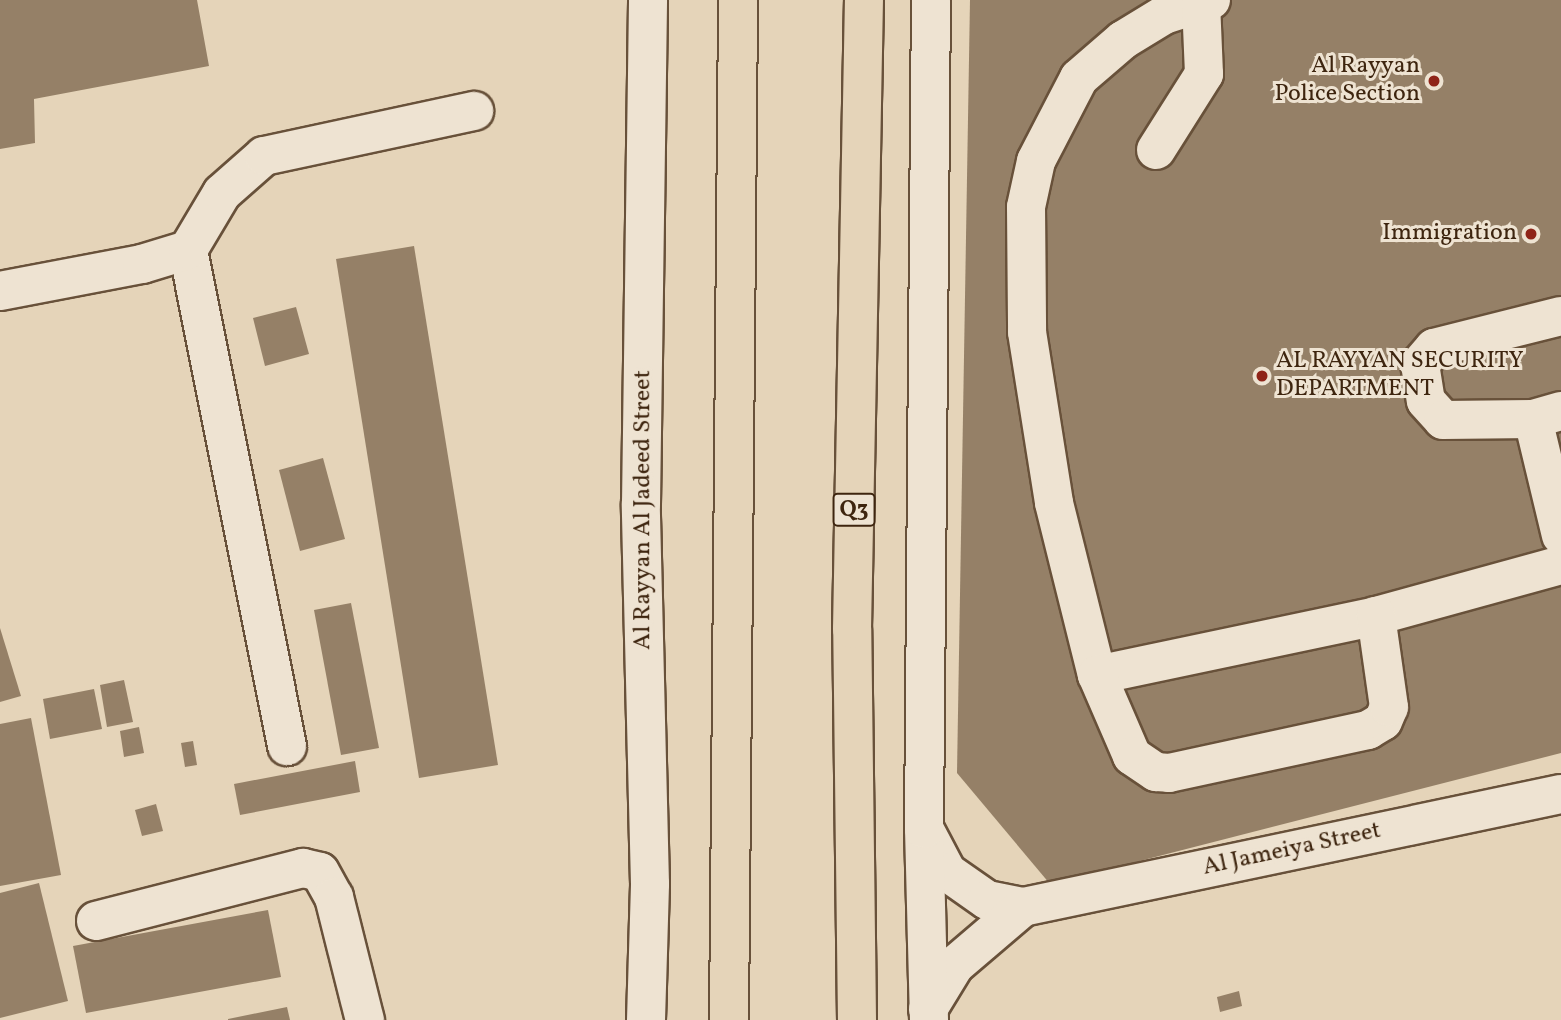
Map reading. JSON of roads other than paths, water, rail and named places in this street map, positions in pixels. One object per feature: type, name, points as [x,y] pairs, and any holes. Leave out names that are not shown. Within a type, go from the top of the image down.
[{"type":"highway","points":[[729,1020],[738,0]]},
{"type":"highway","name":"Q3","points":[[857,1020],[852,629],[864,0]]},
{"type":"highway","points":[[863,39],[890,0]]},
{"type":"street","name":"Al Rayyan Al Jadeed Street","points":[[646,1020],[650,884],[641,504],[648,0]]},
{"type":"street","points":[[929,1014],[924,829],[931,0]]},
{"type":"street","points":[[1156,150],[1204,74],[1206,2],[1164,15],[1123,40],[1079,78],[1037,161],[1026,207],[1027,332],[1054,503],[1097,675],[1132,756],[1156,772],[1196,767],[1368,730],[1383,721],[1389,707],[1376,616]]},
{"type":"street","points":[[287,746],[188,250],[222,193],[264,156],[474,111]]},
{"type":"street","points":[[0,290],[142,264],[188,250]]},
{"type":"street","points":[[1561,316],[1434,348],[1420,364],[1426,401],[1443,420],[1547,415],[1561,536]]},
{"type":"street","points":[[1097,675],[1376,616],[1561,565]]},
{"type":"street","name":"Al Jameiya Street","points":[[924,829],[947,872],[987,900],[1023,907],[1561,793]]},
{"type":"street","points":[[96,921],[303,868],[320,872],[334,897],[365,1020]]},
{"type":"street","name":"Al Jameiya Street","points":[[929,1014],[955,965],[1023,907]]},
{"type":"place","name":"Al Rayyan Police Section","points":[[1434,81]]},
{"type":"place","name":"Immigration","points":[[1531,234]]},
{"type":"place","name":"AL RAYYAN SECURITY DEPARTMENT","points":[[1262,376]]}]
